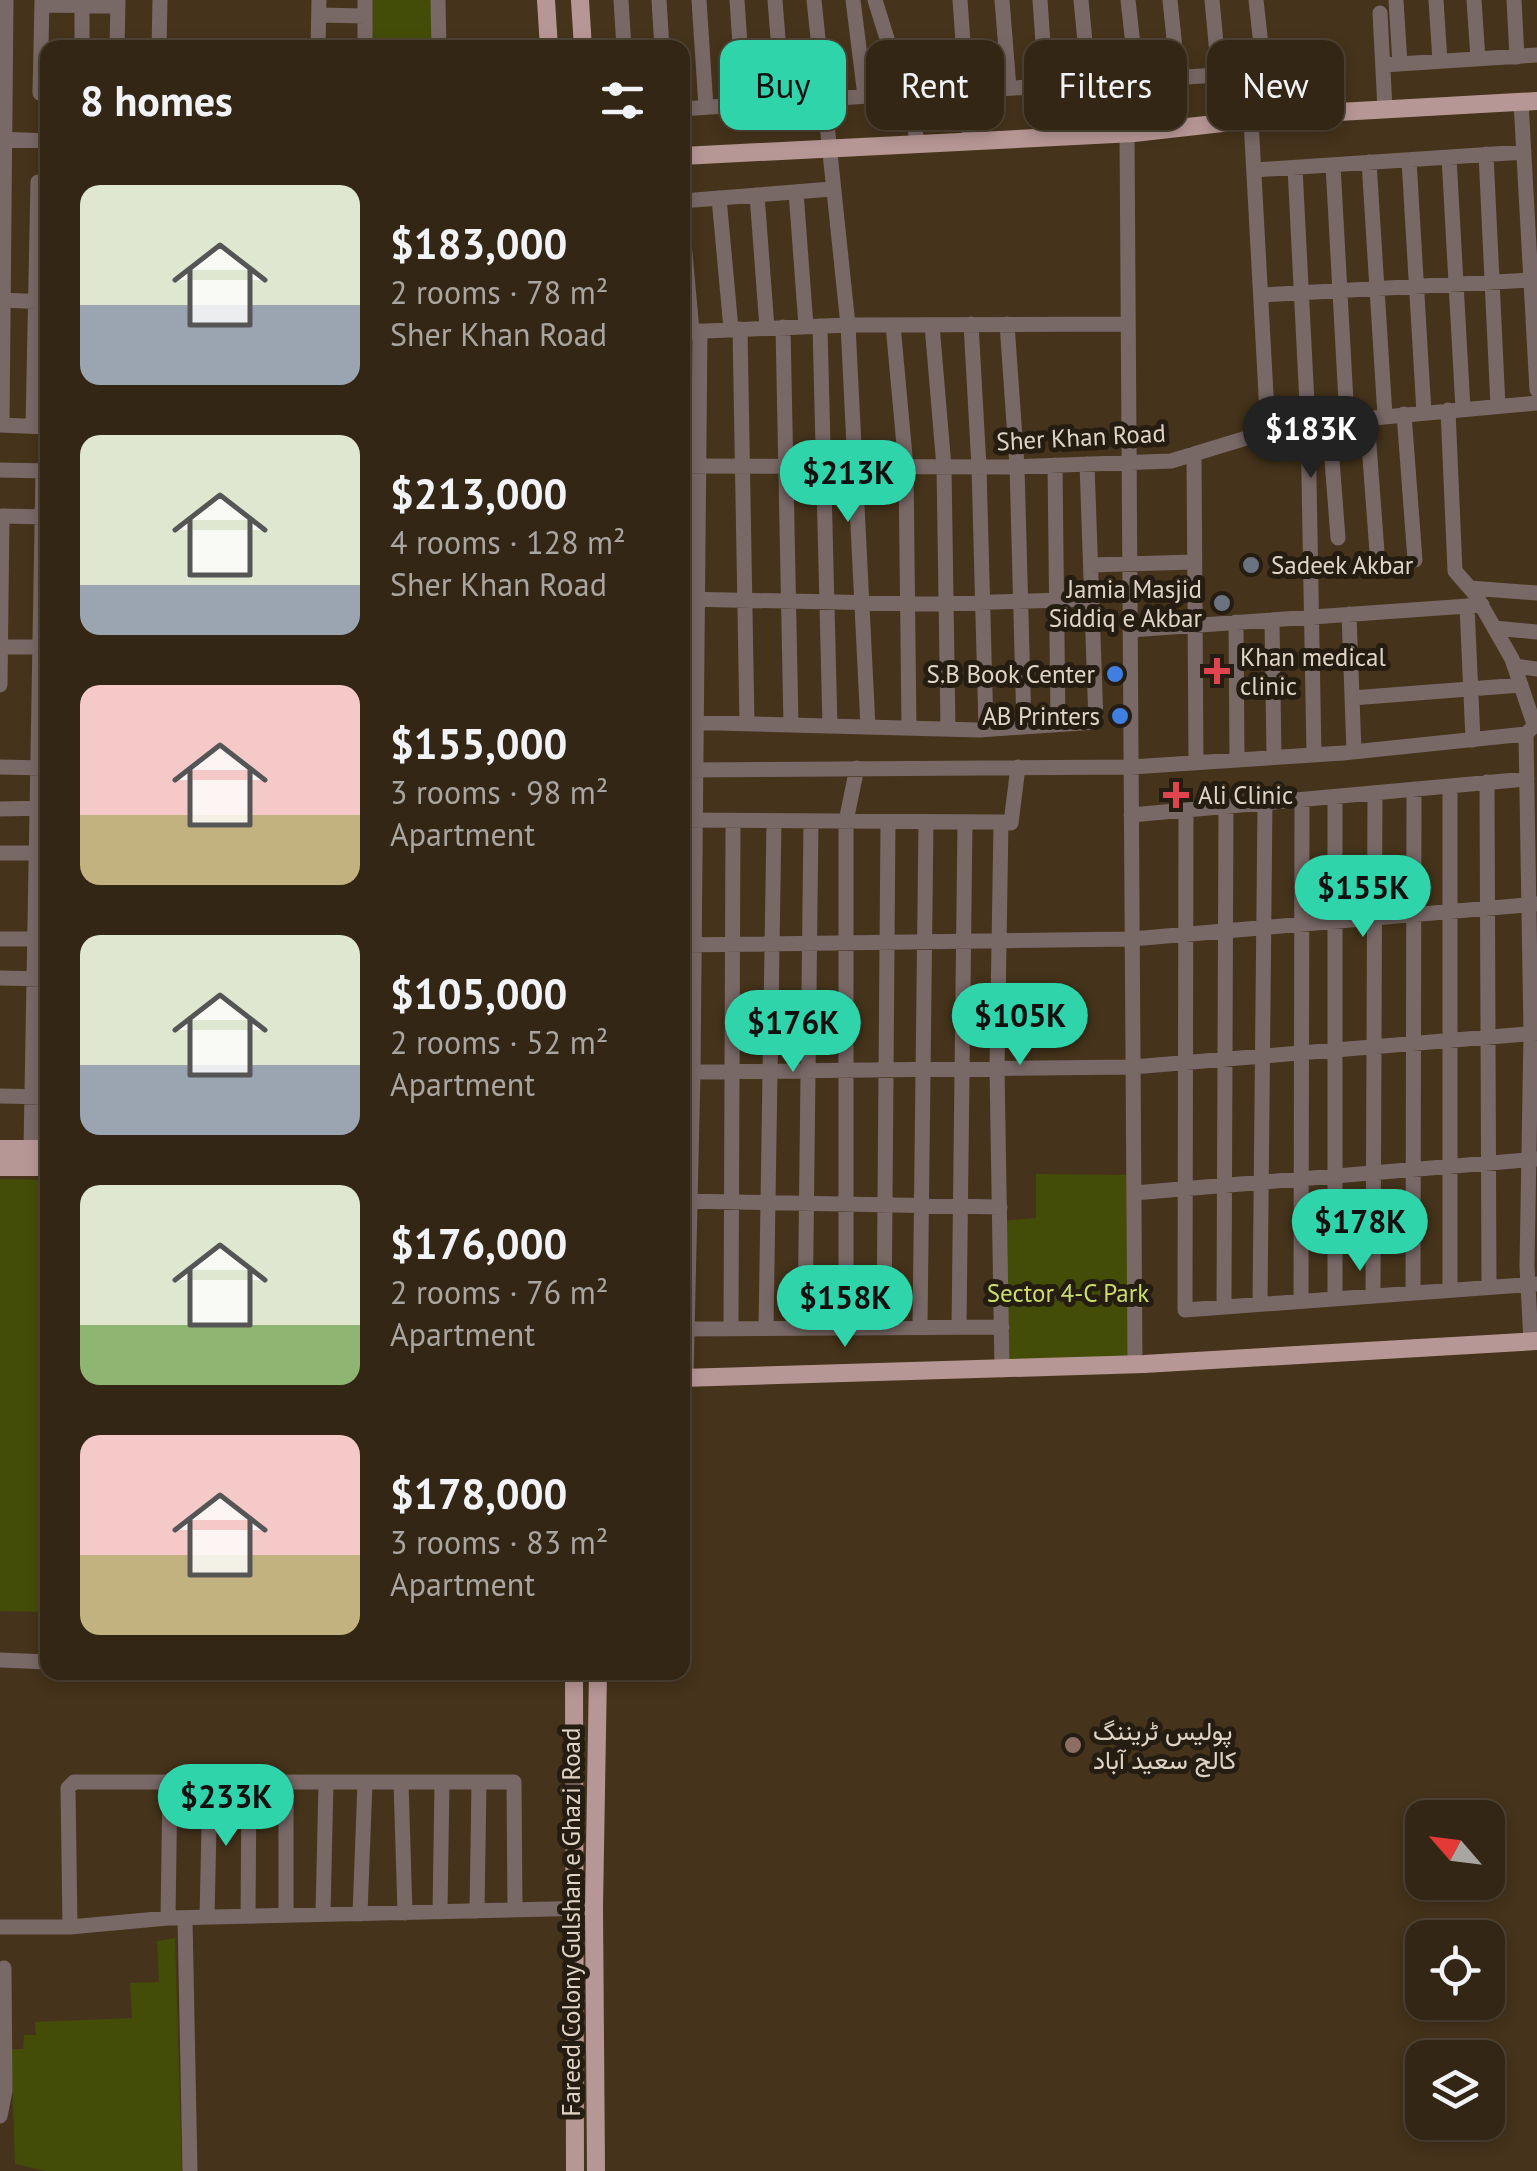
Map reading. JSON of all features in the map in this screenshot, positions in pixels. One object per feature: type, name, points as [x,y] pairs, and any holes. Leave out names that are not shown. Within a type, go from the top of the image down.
[{"type":"main road","points":[[546,0],[548,40]]},
{"type":"main road","points":[[580,0],[582,40]]},
{"type":"main road","points":[[1344,113],[1529,101]]},
{"type":"main road","points":[[690,156],[1130,133],[1207,124]]},
{"type":"main road","points":[[0,1149],[39,1149]]},
{"type":"main road","points":[[0,1167],[40,1167]]},
{"type":"main road","points":[[690,1378],[1002,1370],[1534,1341]]},
{"type":"main road","name":"Fareed Colony Gulshan e Ghazi Road","points":[[574,1680],[596,2171]]},
{"type":"main road","name":"Fareed Colony Gulshan e Ghazi Road","points":[[574,2171],[598,1680]]},
{"type":"street","points":[[6,0],[1,425],[40,427]]},
{"type":"street","points":[[159,40],[160,0]]},
{"type":"street","points":[[438,0],[439,40]]},
{"type":"street","points":[[621,0],[624,40]]},
{"type":"street","points":[[658,0],[661,40]]},
{"type":"street","points":[[699,0],[706,107]]},
{"type":"street","points":[[737,0],[740,40]]},
{"type":"street","points":[[776,0],[779,40]]},
{"type":"street","points":[[814,0],[818,40]]},
{"type":"street","points":[[846,97],[865,96],[853,0]]},
{"type":"street","points":[[875,0],[888,40]]},
{"type":"street","points":[[960,0],[963,40]]},
{"type":"street","points":[[1002,0],[1009,88]]},
{"type":"street","points":[[1040,0],[1043,40]]},
{"type":"street","points":[[1082,0],[1085,40]]},
{"type":"street","points":[[1128,0],[1131,40]]},
{"type":"street","points":[[1170,0],[1174,40]]},
{"type":"street","points":[[1212,0],[1216,40]]},
{"type":"street","points":[[1256,0],[1260,40]]},
{"type":"street","points":[[1396,0],[1400,64]]},
{"type":"street","points":[[1436,0],[1440,61]]},
{"type":"street","points":[[1474,0],[1478,59]]},
{"type":"street","points":[[1514,0],[1517,56]]},
{"type":"street","points":[[43,40],[42,3],[118,3],[118,40]]},
{"type":"street","points":[[82,3],[82,40]]},
{"type":"street","points":[[318,40],[319,8],[365,8],[365,40]]},
{"type":"street","points":[[1380,13],[1385,110]]},
{"type":"street","points":[[1382,65],[1537,56]]},
{"type":"street","points":[[1004,88],[1024,87]]},
{"type":"street","points":[[5,92],[40,93]]},
{"type":"street","points":[[1529,101],[1524,152],[1537,390]]},
{"type":"street","points":[[690,108],[720,106]]},
{"type":"street","points":[[826,130],[848,325],[868,727]]},
{"type":"street","points":[[915,130],[917,143]]},
{"type":"street","points":[[969,130],[970,140]]},
{"type":"street","points":[[1130,130],[1135,1364]]},
{"type":"street","points":[[1259,130],[1254,170],[1268,431]]},
{"type":"street","points":[[2,139],[40,140]]},
{"type":"street","points":[[1254,170],[1524,152]]},
{"type":"street","points":[[1486,154],[1498,406]]},
{"type":"street","points":[[1449,157],[1456,284],[1455,571],[1470,588],[1474,606],[1473,740]]},
{"type":"street","points":[[1408,160],[1424,412]]},
{"type":"street","points":[[1369,162],[1385,416]]},
{"type":"street","points":[[1333,165],[1347,420]]},
{"type":"street","points":[[1294,168],[1308,423],[1314,755]]},
{"type":"street","points":[[4,182],[40,182]]},
{"type":"street","points":[[690,200],[832,189]]},
{"type":"street","points":[[796,192],[813,326],[824,466],[830,726]]},
{"type":"street","points":[[757,195],[775,327],[786,466],[792,725]]},
{"type":"street","points":[[720,198],[735,329],[742,466],[746,724]]},
{"type":"street","points":[[1261,295],[1531,280]]},
{"type":"street","points":[[2,300],[40,302]]},
{"type":"street","points":[[1092,599],[946,604],[690,599],[691,331],[893,324],[1128,324]]},
{"type":"street","points":[[893,324],[906,466],[909,728]]},
{"type":"street","points":[[932,324],[944,467],[948,729]]},
{"type":"street","points":[[970,324],[980,467],[986,729]]},
{"type":"street","points":[[1008,324],[1017,466],[1024,726]]},
{"type":"street","name":"Sher Khan Road","points":[[691,466],[980,467],[1170,460],[1308,423],[1537,403]]},
{"type":"street","points":[[1404,414],[1415,560]]},
{"type":"street","points":[[1367,418],[1377,552]]},
{"type":"street","points":[[1329,422],[1338,538]]},
{"type":"street","points":[[1194,454],[1196,762]]},
{"type":"street","points":[[690,722],[986,729],[1096,722],[1087,464]]},
{"type":"street","points":[[1055,465],[1058,724]]},
{"type":"street","points":[[0,470],[40,471]]},
{"type":"street","points":[[0,685],[2,516],[40,517]]},
{"type":"street","points":[[1091,565],[1194,562]]},
{"type":"street","points":[[1470,588],[1537,593]]},
{"type":"street","points":[[1130,630],[1474,606]]},
{"type":"street","points":[[1474,606],[1494,628],[1514,666],[1533,731],[1527,779],[1533,904],[1534,1341]]},
{"type":"street","points":[[1349,614],[1354,752]]},
{"type":"street","points":[[1272,620],[1274,758]]},
{"type":"street","points":[[1236,622],[1237,760]]},
{"type":"street","points":[[1494,628],[1537,632]]},
{"type":"street","points":[[0,647],[40,647]]},
{"type":"street","points":[[1514,666],[1537,669]]},
{"type":"street","points":[[1352,698],[1520,685]]},
{"type":"street","points":[[690,770],[1131,766],[1354,752],[1533,731]]},
{"type":"street","points":[[0,767],[40,768]]},
{"type":"street","points":[[690,820],[1011,823],[1018,767]]},
{"type":"street","points":[[846,1328],[846,821],[857,768]]},
{"type":"street","points":[[1132,816],[1527,779]]},
{"type":"street","points":[[1488,782],[1489,1287]]},
{"type":"street","points":[[1450,786],[1450,1290]]},
{"type":"street","points":[[1413,1293],[1414,789]]},
{"type":"street","points":[[1373,1296],[1375,793]]},
{"type":"street","points":[[1334,797],[1335,1298]]},
{"type":"street","points":[[1300,1301],[1302,800]]},
{"type":"street","points":[[1260,1304],[1265,803]]},
{"type":"street","points":[[1224,1307],[1226,807]]},
{"type":"street","points":[[0,808],[40,808]]},
{"type":"street","points":[[1186,810],[1185,1310],[1532,1284]]},
{"type":"street","points":[[730,1328],[733,821]]},
{"type":"street","points":[[766,1328],[774,821]]},
{"type":"street","points":[[805,1328],[811,821]]},
{"type":"street","points":[[884,1327],[888,822]]},
{"type":"street","points":[[920,1327],[926,822]]},
{"type":"street","points":[[959,1327],[965,822]]},
{"type":"street","points":[[1001,822],[997,1068],[1002,1370]]},
{"type":"street","points":[[0,853],[40,853]]},
{"type":"street","points":[[690,945],[1132,939],[1533,904]]},
{"type":"street","points":[[0,939],[40,939]]},
{"type":"street","points":[[0,978],[40,979]]},
{"type":"street","points":[[690,1072],[1133,1066],[1534,1034]]},
{"type":"street","points":[[0,1096],[40,1097],[39,1149]]},
{"type":"street","points":[[1134,1192],[1533,1160]]},
{"type":"street","points":[[690,1201],[1000,1207]]},
{"type":"street","points":[[690,1328],[1002,1327]]},
{"type":"street","points":[[0,1660],[40,1662]]},
{"type":"street","points":[[70,1927],[68,1788],[74,1782],[514,1782],[515,1910]]},
{"type":"street","points":[[170,1782],[190,2171]]},
{"type":"street","points":[[207,1917],[210,1782]]},
{"type":"street","points":[[248,1916],[249,1782]]},
{"type":"street","points":[[286,1782],[286,1915]]},
{"type":"street","points":[[323,1914],[326,1782]]},
{"type":"street","points":[[360,1914],[364,1782]]},
{"type":"street","points":[[402,1782],[405,1912]]},
{"type":"street","points":[[440,1912],[442,1782]]},
{"type":"street","points":[[477,1911],[479,1782]]},
{"type":"street","points":[[0,1928],[177,1918],[584,1908]]},
{"type":"street","points":[[0,2116],[5,2090],[4,1968]]},
{"type":"green space","points":[[365,0],[438,0],[439,40],[365,40]]},
{"type":"green space","name":"Sector 4-C Park","points":[[1036,1174],[1134,1175],[1135,1364],[1002,1370],[1000,1221],[1036,1218]]},
{"type":"green space","points":[[0,1179],[40,1180],[40,1612],[0,1611]]},
{"type":"green space","points":[[175,1938],[182,2171],[46,2171],[15,2164],[11,2049],[23,2049],[24,2035],[36,2035],[35,2022],[132,2018],[130,1983],[159,1982],[157,1941]]},
{"type":"place","name":"Sadeek Akbar","points":[[1251,565]]},
{"type":"place","name":"Jamia Masjid Siddiq e Akbar","points":[[1222,603]]},
{"type":"place","name":"Khan medical clinic","points":[[1217,671]]},
{"type":"place","name":"S.B Book Center","points":[[1115,674]]},
{"type":"place","name":"AB Printers","points":[[1120,716]]},
{"type":"place","name":"Ali Clinic","points":[[1176,795]]},
{"type":"place","name":"پولیس ٹریننگ کالج سعید آباد","points":[[1073,1745]]}]
